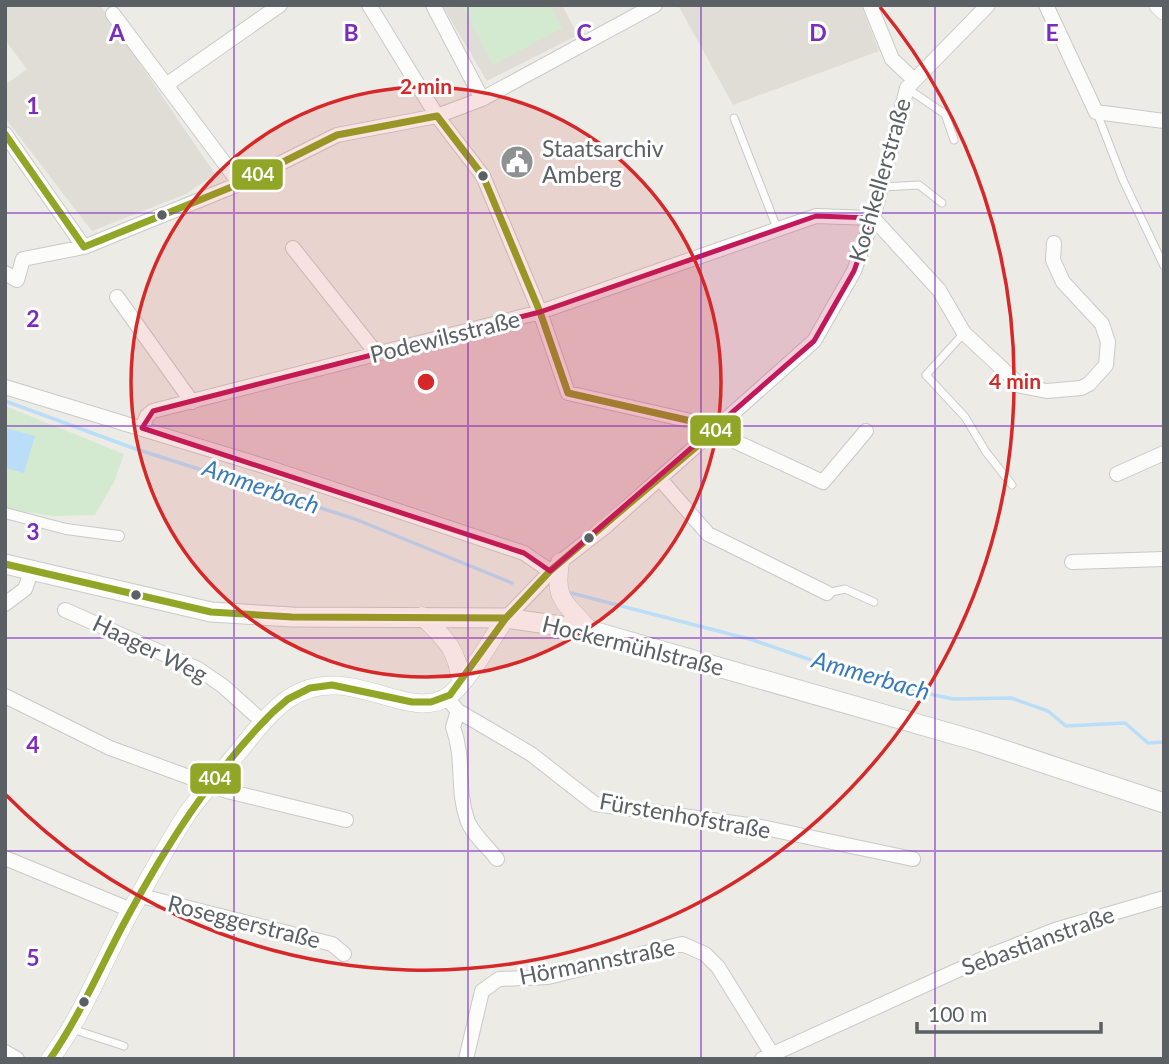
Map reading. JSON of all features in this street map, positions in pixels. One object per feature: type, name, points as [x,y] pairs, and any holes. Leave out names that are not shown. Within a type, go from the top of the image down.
[{"type":"main road","name":"Hockermühlstraße","points":[[5,564],[211,612],[292,617],[506,618],[589,630],[976,741],[1164,803]]},
{"type":"street","points":[[166,85],[280,5]]},
{"type":"street","points":[[369,5],[437,116],[483,176],[540,312],[568,393],[691,421],[716,430],[822,482],[866,430]]},
{"type":"street","points":[[433,5],[482,99]]},
{"type":"street","points":[[11,276],[23,259],[84,247],[240,184],[337,135],[437,116],[482,99],[655,5]]},
{"type":"street","points":[[870,5],[892,59],[910,84]]},
{"type":"street","name":"Kochkellerstraße","points":[[506,618],[555,567],[660,479],[814,341],[855,271],[873,218],[910,84],[988,5]]},
{"type":"street","points":[[1046,5],[1097,112],[1164,121]]},
{"type":"street","points":[[1158,5],[1164,11]]},
{"type":"street","points":[[113,14],[240,184]]},
{"type":"street","points":[[5,134],[84,247]]},
{"type":"street","name":"Podewilsstraße","points":[[142,428],[146,416],[153,411],[540,312],[816,216],[873,218]]},
{"type":"street","points":[[873,218],[939,290],[964,333],[1021,386],[1047,391],[1081,388],[1089,384],[1106,365],[1108,342],[1102,324],[1063,282],[1053,260],[1054,243]]},
{"type":"street","points":[[293,248],[377,354]]},
{"type":"street","points":[[117,297],[192,402]]},
{"type":"street","points":[[5,387],[142,428],[524,553],[555,567],[559,595],[589,630]]},
{"type":"street","points":[[1117,474],[1164,453]]},
{"type":"street","points":[[660,479],[708,534],[827,593]]},
{"type":"street","points":[[5,513],[66,529],[119,536]]},
{"type":"street","points":[[1072,562],[1164,559]]},
{"type":"street","points":[[5,604],[25,589],[31,572]]},
{"type":"street","name":"Haager Weg","points":[[65,610],[198,669],[223,686],[263,722]]},
{"type":"street","points":[[422,616],[451,645],[461,682]]},
{"type":"street","points":[[497,859],[467,821],[460,781],[461,750],[453,727],[452,704],[461,682],[506,618]]},
{"type":"street","points":[[50,1059],[72,1029],[136,903],[188,814],[263,722],[288,699],[309,688],[353,685],[424,704],[452,704]]},
{"type":"street","points":[[5,696],[110,748],[212,784],[227,792],[346,820]]},
{"type":"street","name":"Fürstenhofstraße","points":[[452,704],[531,754],[595,804],[756,827],[913,859]]},
{"type":"street","name":"Roseggerstraße","points":[[5,858],[136,903],[332,944],[344,954]]},
{"type":"street","name":"Sebastianstraße","points":[[767,1056],[990,955],[1055,930],[1164,898]]},
{"type":"street","name":"Hörmannstraße","points":[[466,1059],[482,990],[499,979],[548,977],[682,944],[705,954],[718,967],[767,1056]]},
{"type":"street","points":[[5,1052],[17,1059]]},
{"type":"lane","points":[[910,84],[945,114],[954,140]]},
{"type":"lane","points":[[1097,112],[1122,180],[1164,266]]},
{"type":"lane","points":[[734,118],[777,228]]},
{"type":"lane","points":[[881,187],[919,185],[942,203]]},
{"type":"lane","points":[[964,333],[926,375],[965,417],[986,452],[1012,485]]},
{"type":"lane","points":[[827,593],[845,589],[874,602]]},
{"type":"lane","points":[[72,1029],[124,1046]]},
{"type":"highlighted area","points":[[816,216],[873,218],[854,271],[814,341],[550,571],[524,553],[142,428],[153,411],[540,312]]},
{"type":"shaded area","points":[[5,5],[100,5],[215,174],[186,194],[92,231],[5,118],[5,85],[27,69],[5,40]]},
{"type":"shaded area","points":[[442,5],[562,5],[578,35],[487,81]]},
{"type":"shaded area","points":[[678,5],[861,5],[879,51],[733,105]]},
{"type":"green space","points":[[461,5],[550,5],[562,28],[493,65]]},
{"type":"green space","points":[[5,406],[124,454],[114,482],[95,515],[54,516],[5,509]]},
{"type":"water","points":[[5,428],[35,436],[24,473],[5,468]]},
{"type":"waterway","name":"Ammerbach","points":[[5,401],[133,448],[355,519],[512,583]]},
{"type":"waterway","name":"Ammerbach","points":[[571,593],[753,640],[875,682],[953,699],[1011,698],[1048,711],[1066,726],[1125,723],[1148,743],[1164,742]]},
{"type":"transit line","name":"404","points":[[5,134],[84,247],[239,184],[337,135],[437,116],[483,176],[540,312],[568,393],[691,421],[716,430],[550,571],[506,618],[450,695],[431,702],[412,702],[332,685],[310,688],[288,699],[273,712],[209,787],[154,869],[50,1059]]},
{"type":"transit line","name":"404","points":[[5,564],[211,612],[292,617],[506,618]]},
{"type":"place","name":"Staatsarchiv Amberg","points":[[517,162]]}]
